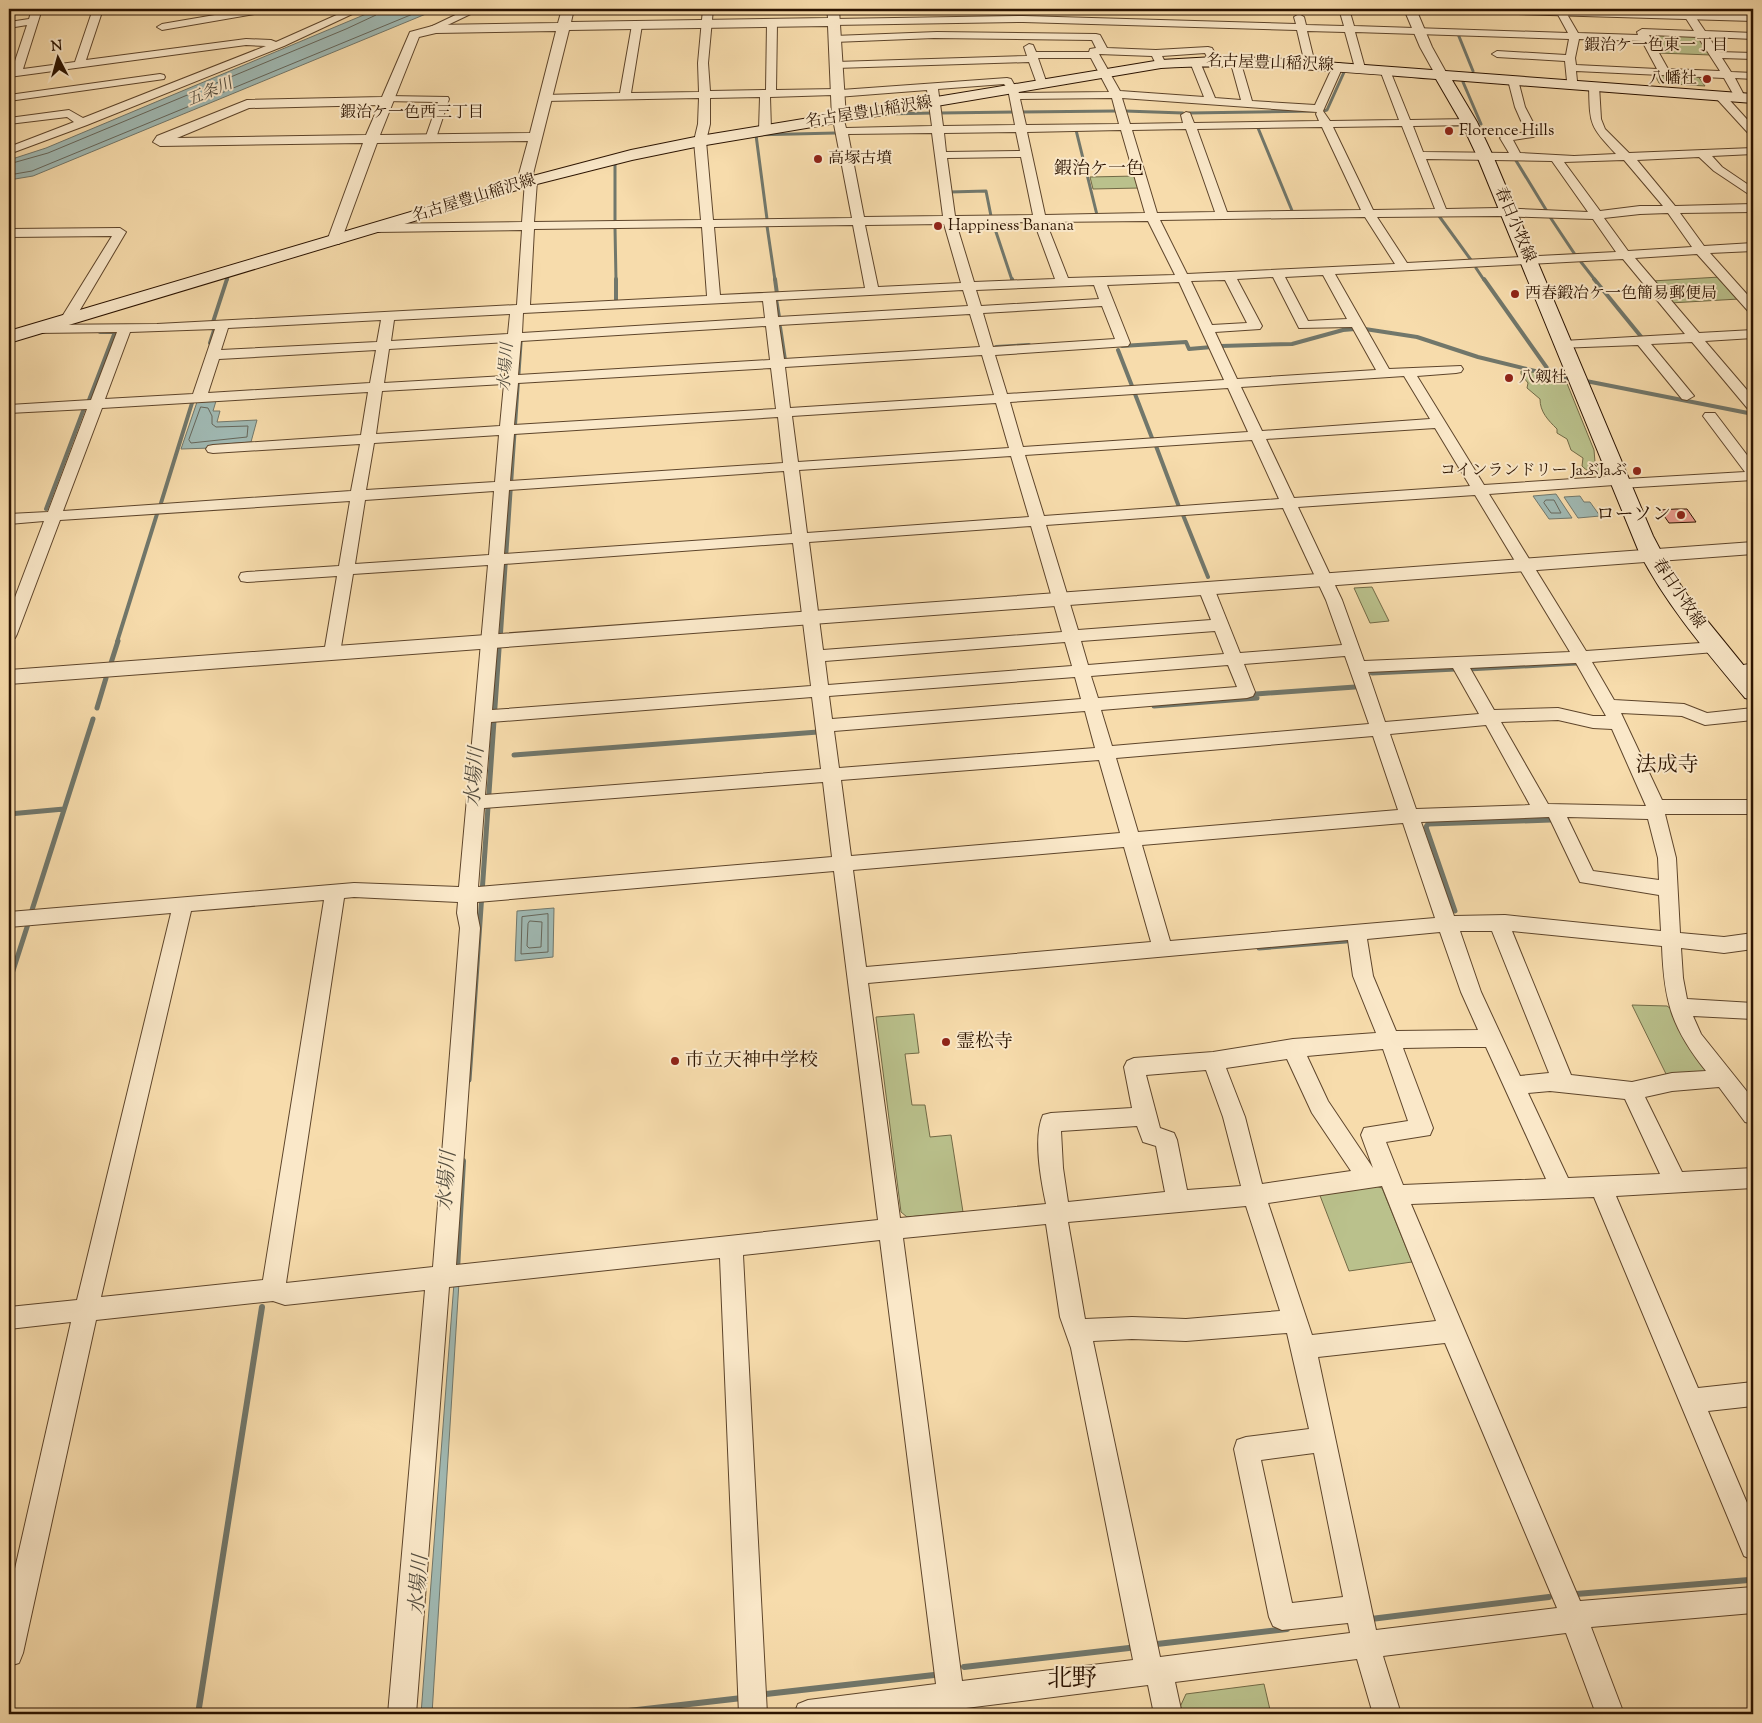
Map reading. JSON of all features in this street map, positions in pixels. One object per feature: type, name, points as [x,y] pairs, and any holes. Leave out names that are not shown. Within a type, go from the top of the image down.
[{"type":"main road","name":"名古屋豊山稲沢線","points":[[9,337],[531,181],[631,155],[764,130],[840,125],[927,81],[1014,93],[1042,84],[1105,74],[1159,59],[1196,62],[1235,60],[1441,74],[1504,69],[1572,84],[1747,98]]},
{"type":"main road","name":"春日小牧線","points":[[1441,74],[1469,122],[1485,156],[1652,555],[1682,604],[1715,647],[1745,671],[1753,692]]},
{"type":"street","points":[[37,9],[21,46],[12,74],[80,64],[158,65]]},
{"type":"street","points":[[80,64],[98,9]]},
{"type":"street","points":[[174,85],[158,65],[163,22],[266,9]]},
{"type":"street","points":[[9,151],[280,44],[356,9]]},
{"type":"street","points":[[334,241],[370,140],[412,38],[414,35],[476,9]]},
{"type":"street","points":[[402,1714],[448,1276],[470,928],[467,913],[471,895],[491,716],[489,642],[502,559],[508,485],[531,181],[526,174],[568,9]]},
{"type":"street","points":[[708,9],[709,82],[705,95],[700,141],[714,299]]},
{"type":"street","points":[[1344,9],[1360,68]]},
{"type":"street","points":[[1410,9],[1441,74]]},
{"type":"street","points":[[1484,9],[1687,12],[1753,17]]},
{"type":"street","points":[[1561,11],[1574,35],[1571,63],[1572,84]]},
{"type":"street","points":[[1687,12],[1728,75],[1747,98]]},
{"type":"street","points":[[428,30],[772,23],[833,15],[935,20],[1022,14],[1302,28],[1645,38]]},
{"type":"street","points":[[1022,14],[1032,57],[1042,84]]},
{"type":"street","points":[[1231,14],[1233,25]]},
{"type":"street","points":[[833,15],[840,125],[872,291]]},
{"type":"street","points":[[1289,16],[1299,16],[1310,64]]},
{"type":"street","points":[[935,20],[936,43],[941,62]]},
{"type":"street","points":[[9,24],[33,21]]},
{"type":"street","points":[[764,130],[768,94],[766,81],[772,23]]},
{"type":"street","points":[[625,96],[637,25]]},
{"type":"street","points":[[1487,32],[1533,134],[1506,138],[1517,157]]},
{"type":"street","points":[[1664,71],[1642,32],[1753,36]]},
{"type":"street","points":[[834,39],[937,36],[1096,37],[1098,53],[1105,74],[1116,94],[1152,217],[1183,278],[1334,600],[1471,992],[1561,1188]]},
{"type":"street","points":[[9,98],[158,65],[246,42],[280,44]]},
{"type":"street","points":[[545,98],[837,93],[979,72],[1032,57],[1098,53],[1159,59],[1208,50],[1214,61]]},
{"type":"street","points":[[1715,55],[1753,56]]},
{"type":"street","points":[[1235,60],[1247,103]]},
{"type":"street","points":[[941,62],[1007,81],[1014,93],[1040,218],[1063,282]]},
{"type":"street","points":[[927,81],[941,62]]},
{"type":"street","points":[[1196,62],[1211,101]]},
{"type":"street","points":[[1504,69],[1571,63],[1753,76]]},
{"type":"street","points":[[836,66],[927,81]]},
{"type":"street","points":[[1338,66],[1319,109],[1369,214],[1403,267]]},
{"type":"street","points":[[1385,70],[1442,213]]},
{"type":"street","points":[[927,81],[939,130],[950,219],[1163,949]]},
{"type":"street","points":[[1594,86],[1595,118],[1600,130],[1661,194],[1700,250],[1753,308]]},
{"type":"street","points":[[1014,93],[1116,94],[1319,109]]},
{"type":"street","points":[[1720,96],[1753,132]]},
{"type":"street","points":[[1180,98],[1222,216]]},
{"type":"street","points":[[431,139],[444,99],[247,104],[162,139],[160,142],[163,144],[370,140],[431,139],[535,137]]},
{"type":"street","points":[[9,121],[69,113],[83,123]]},
{"type":"street","points":[[840,125],[939,130],[1469,122]]},
{"type":"street","points":[[1419,155],[1556,158],[1658,156],[1682,152],[1753,151]]},
{"type":"street","points":[[1701,152],[1718,168],[1753,193]]},
{"type":"street","points":[[942,155],[1026,154]]},
{"type":"street","points":[[1556,158],[1625,255],[1753,406]]},
{"type":"street","points":[[376,228],[1508,212],[1597,216],[1640,210],[1753,208]]},
{"type":"street","points":[[9,233],[120,232],[66,320]]},
{"type":"street","points":[[37,329],[223,324],[969,286],[1229,276],[1529,261],[1753,247]]},
{"type":"street","points":[[1327,271],[1384,373]]},
{"type":"street","points":[[1277,273],[1304,325],[1356,323]]},
{"type":"street","points":[[1207,329],[1255,326],[1229,276]]},
{"type":"street","points":[[9,409],[1123,343],[1099,281]]},
{"type":"street","points":[[769,297],[952,1705]]},
{"type":"street","points":[[212,355],[1107,302]]},
{"type":"street","points":[[332,653],[388,316]]},
{"type":"street","points":[[199,398],[223,324]]},
{"type":"street","points":[[9,634],[125,328]]},
{"type":"street","points":[[1563,346],[1753,334]]},
{"type":"street","points":[[1642,341],[1687,396]]},
{"type":"street","points":[[212,449],[1456,369]]},
{"type":"street","points":[[1408,372],[1582,656],[1618,723],[1656,810],[1667,858],[1669,938],[1673,978],[1679,1007],[1693,1039],[1753,1115]]},
{"type":"street","points":[[1710,416],[1753,474]]},
{"type":"street","points":[[9,519],[1439,423]]},
{"type":"street","points":[[247,577],[1289,503],[1753,474]]},
{"type":"street","points":[[9,677],[1753,548]]},
{"type":"street","points":[[825,726],[1246,692],[1206,588]]},
{"type":"street","points":[[816,656],[1220,625]]},
{"type":"street","points":[[1359,667],[1582,656],[1715,647]]},
{"type":"street","points":[[491,716],[1352,650]]},
{"type":"street","points":[[1458,662],[1490,717],[1549,810],[1587,877],[1667,889]]},
{"type":"street","points":[[1608,706],[1684,710],[1705,719],[1753,714]]},
{"type":"street","points":[[489,802],[1105,753],[1379,729],[1490,717],[1558,714],[1593,722],[1618,723]]},
{"type":"street","points":[[9,919],[354,890],[471,895],[1411,816],[1549,810],[1656,810],[1753,807]]},
{"type":"street","points":[[273,1290],[334,892]]},
{"type":"street","points":[[9,1653],[86,1310],[183,905]]},
{"type":"street","points":[[858,976],[1448,924],[1499,923],[1669,938],[1724,945],[1753,941]]},
{"type":"street","points":[[1499,923],[1564,1084]]},
{"type":"street","points":[[1357,932],[1357,953],[1361,973],[1390,1041],[1422,1128],[1372,1135],[1385,1183],[1452,1331],[1574,1617],[1610,1714]]},
{"type":"street","points":[[1679,1007],[1753,1011]]},
{"type":"street","points":[[1178,1201],[1166,1140],[1151,1134],[1134,1067],[1213,1061],[1293,1048],[1442,1037],[1493,1039]]},
{"type":"street","points":[[1293,1048],[1320,1107],[1385,1183]]},
{"type":"street","points":[[1213,1061],[1234,1117],[1254,1195],[1304,1347],[1366,1645],[1387,1714]]},
{"type":"street","points":[[1514,1085],[1550,1082],[1632,1091],[1672,1082],[1724,1078]]},
{"type":"street","points":[[1632,1091],[1676,1184]]},
{"type":"street","points":[[1145,1116],[1051,1122],[1050,1158],[1072,1317],[1083,1348],[1154,1671],[1168,1714]]},
{"type":"street","points":[[9,1318],[273,1290],[285,1294],[889,1229],[1385,1183],[1561,1188],[1676,1184],[1753,1178]]},
{"type":"street","points":[[1601,1187],[1753,1546]]},
{"type":"street","points":[[731,1246],[753,1714]]},
{"type":"street","points":[[1078,1331],[1132,1328],[1186,1330],[1295,1321]]},
{"type":"street","points":[[1304,1347],[1452,1331]]},
{"type":"street","points":[[1692,1401],[1753,1394]]},
{"type":"street","points":[[1323,1439],[1246,1449],[1282,1617],[1359,1609]]},
{"type":"street","points":[[808,1714],[952,1705],[1154,1671],[1574,1617],[1753,1600]]},
{"type":"green space","points":[[1655,34],[1698,36],[1711,55],[1658,53],[1648,37]]},
{"type":"green space","points":[[1654,73],[1697,75],[1705,86],[1659,83]]},
{"type":"green space","points":[[1136,176],[1140,188],[1093,189],[1090,177]]},
{"type":"green space","points":[[1720,277],[1739,299],[1670,303],[1652,281]]},
{"type":"green space","points":[[1524,370],[1566,381],[1594,450],[1595,462],[1602,468],[1601,472],[1598,474],[1593,473],[1584,468],[1582,466],[1583,458],[1571,450],[1567,439],[1557,433],[1557,429],[1543,412],[1540,399],[1527,388],[1528,383],[1521,374],[1521,371]]},
{"type":"green space","points":[[1372,587],[1389,621],[1370,623],[1354,588]]},
{"type":"green space","points":[[1632,1005],[1667,1006],[1674,1011],[1711,1075],[1668,1078]]},
{"type":"green space","points":[[914,1014],[919,1053],[905,1054],[912,1105],[925,1105],[930,1137],[951,1135],[963,1212],[907,1217],[901,1212],[876,1017]]},
{"type":"green space","points":[[1372,1185],[1382,1188],[1412,1262],[1349,1271],[1319,1193]]},
{"type":"green space","points":[[1264,1684],[1271,1714],[1182,1714],[1180,1707],[1186,1694]]},
{"type":"water","name":"五条川","points":[[378,9],[438,9],[33,176],[9,180],[9,160],[46,148]]},
{"type":"water","points":[[216,401],[213,411],[220,411],[217,422],[257,420],[251,442],[212,445],[211,448],[181,449],[197,402]]},
{"type":"water","points":[[1556,494],[1572,518],[1549,519],[1533,496]]},
{"type":"water","points":[[1580,496],[1584,502],[1590,502],[1600,516],[1578,518],[1564,497]]},
{"type":"water","points":[[554,908],[553,957],[515,961],[517,911]]},
{"type":"water","points":[[459,1282],[432,1714],[421,1714],[454,1283]]},
{"type":"building","name":"ローソン","points":[[1687,509],[1696,522],[1669,523],[1660,510]]},
{"type":"waterway","points":[[1458,34],[1473,71]]},
{"type":"waterway","points":[[1323,111],[1327,110],[1345,70]]},
{"type":"waterway","points":[[1466,79],[1463,82],[1481,124]]},
{"type":"waterway","points":[[1021,112],[1116,111]]},
{"type":"waterway","points":[[1125,111],[1183,113]]},
{"type":"waterway","points":[[1189,113],[1313,111]]},
{"type":"waterway","points":[[940,113],[1015,112]]},
{"type":"waterway","points":[[885,114],[934,113]]},
{"type":"waterway","points":[[1446,125],[1458,125]]},
{"type":"waterway","points":[[1258,128],[1293,213]]},
{"type":"waterway","points":[[1076,130],[1097,215]]},
{"type":"waterway","points":[[767,219],[756,135],[836,133]]},
{"type":"waterway","points":[[1515,159],[1548,213]]},
{"type":"waterway","points":[[615,162],[615,222]]},
{"type":"waterway","points":[[950,192],[986,191],[991,216]]},
{"type":"waterway","points":[[1439,216],[1471,260]]},
{"type":"waterway","points":[[1550,217],[1576,256]]},
{"type":"waterway","points":[[993,223],[1012,280]]},
{"type":"waterway","points":[[767,226],[775,280]]},
{"type":"waterway","points":[[615,228],[616,280]]},
{"type":"waterway","points":[[1581,262],[1595,280]]},
{"type":"waterway","points":[[1476,268],[1484,280]]},
{"type":"waterway","points":[[213,322],[227,279]]},
{"type":"waterway","points":[[775,279],[777,294]]},
{"type":"waterway","points":[[1012,279],[1013,283]]},
{"type":"waterway","points":[[1484,279],[1552,375]]},
{"type":"waterway","points":[[1594,279],[1643,339]]},
{"type":"waterway","points":[[616,280],[616,303]]},
{"type":"waterway","points":[[779,317],[776,299],[780,299]]},
{"type":"waterway","points":[[210,343],[215,327],[211,328]]},
{"type":"waterway","points":[[780,327],[785,360]]},
{"type":"waterway","points":[[1221,346],[1292,344],[1343,330],[1355,329]]},
{"type":"waterway","points":[[1365,329],[1417,337],[1478,357],[1568,379]]},
{"type":"waterway","points":[[89,400],[115,332],[100,332]]},
{"type":"waterway","name":"水場川","points":[[501,633],[521,336]]},
{"type":"waterway","points":[[1122,346],[1186,342],[1189,349],[1212,347]]},
{"type":"waterway","points":[[996,347],[1029,345]]},
{"type":"waterway","points":[[1118,350],[1132,386]]},
{"type":"waterway","points":[[1586,381],[1753,414]]},
{"type":"waterway","points":[[1135,394],[1152,438]]},
{"type":"waterway","points":[[161,503],[192,403]]},
{"type":"waterway","points":[[46,509],[83,411]]},
{"type":"waterway","points":[[1156,446],[1179,507]]},
{"type":"waterway","points":[[117,642],[157,514]]},
{"type":"waterway","points":[[1183,515],[1208,577]]},
{"type":"waterway","points":[[111,663],[118,641]]},
{"type":"waterway","name":"水場川","points":[[469,1080],[499,649]]},
{"type":"waterway","points":[[1469,671],[1468,669],[1577,663]]},
{"type":"waterway","points":[[1372,673],[1456,669]]},
{"type":"waterway","points":[[97,708],[106,678]]},
{"type":"waterway","points":[[1154,706],[1257,698],[1256,694],[1355,687]]},
{"type":"waterway","points":[[32,910],[93,719]]},
{"type":"waterway","points":[[514,755],[818,732]]},
{"type":"waterway","points":[[9,814],[64,809]]},
{"type":"waterway","points":[[1455,911],[1426,827],[1428,824],[1551,820]]},
{"type":"waterway","points":[[9,983],[28,924]]},
{"type":"waterway","points":[[1259,948],[1346,941]]},
{"type":"waterway","name":"水場川","points":[[457,1270],[463,1161]]},
{"type":"waterway","points":[[198,1714],[262,1307]]},
{"type":"waterway","points":[[1576,1594],[1749,1580]]},
{"type":"waterway","points":[[1371,1619],[1549,1597]]},
{"type":"waterway","points":[[1157,1644],[1287,1629]]},
{"type":"waterway","points":[[964,1667],[1129,1648]]},
{"type":"waterway","points":[[766,1694],[934,1675]]},
{"type":"waterway","points":[[602,1714],[742,1698]]},
{"type":"place","name":"八幡社","points":[[1707,79]]},
{"type":"place","name":"Florence Hills","points":[[1449,131]]},
{"type":"place","name":"高塚古墳","points":[[818,159]]},
{"type":"place","name":"Happiness Banana","points":[[938,226]]},
{"type":"place","name":"西春鍛冶ケ一色簡易郵便局","points":[[1515,294]]},
{"type":"place","name":"八剱社","points":[[1509,378]]},
{"type":"place","name":"コインランドリー JaぶJaぶ","points":[[1637,471]]},
{"type":"place","name":"ローソン","points":[[1681,515]]},
{"type":"place","name":"霊松寺","points":[[946,1042]]},
{"type":"place","name":"市立天神中学校","points":[[675,1061]]},
{"type":"district","name":"鍜治ケ一色東一丁目","points":[[1656,46]]},
{"type":"district","name":"鍜治ケ一色西三丁目","points":[[412,113]]},
{"type":"district","name":"鍜治ケ一色","points":[[1099,170]]},
{"type":"district","name":"法成寺","points":[[1667,766]]},
{"type":"district","name":"北野","points":[[1072,1680]]}]
